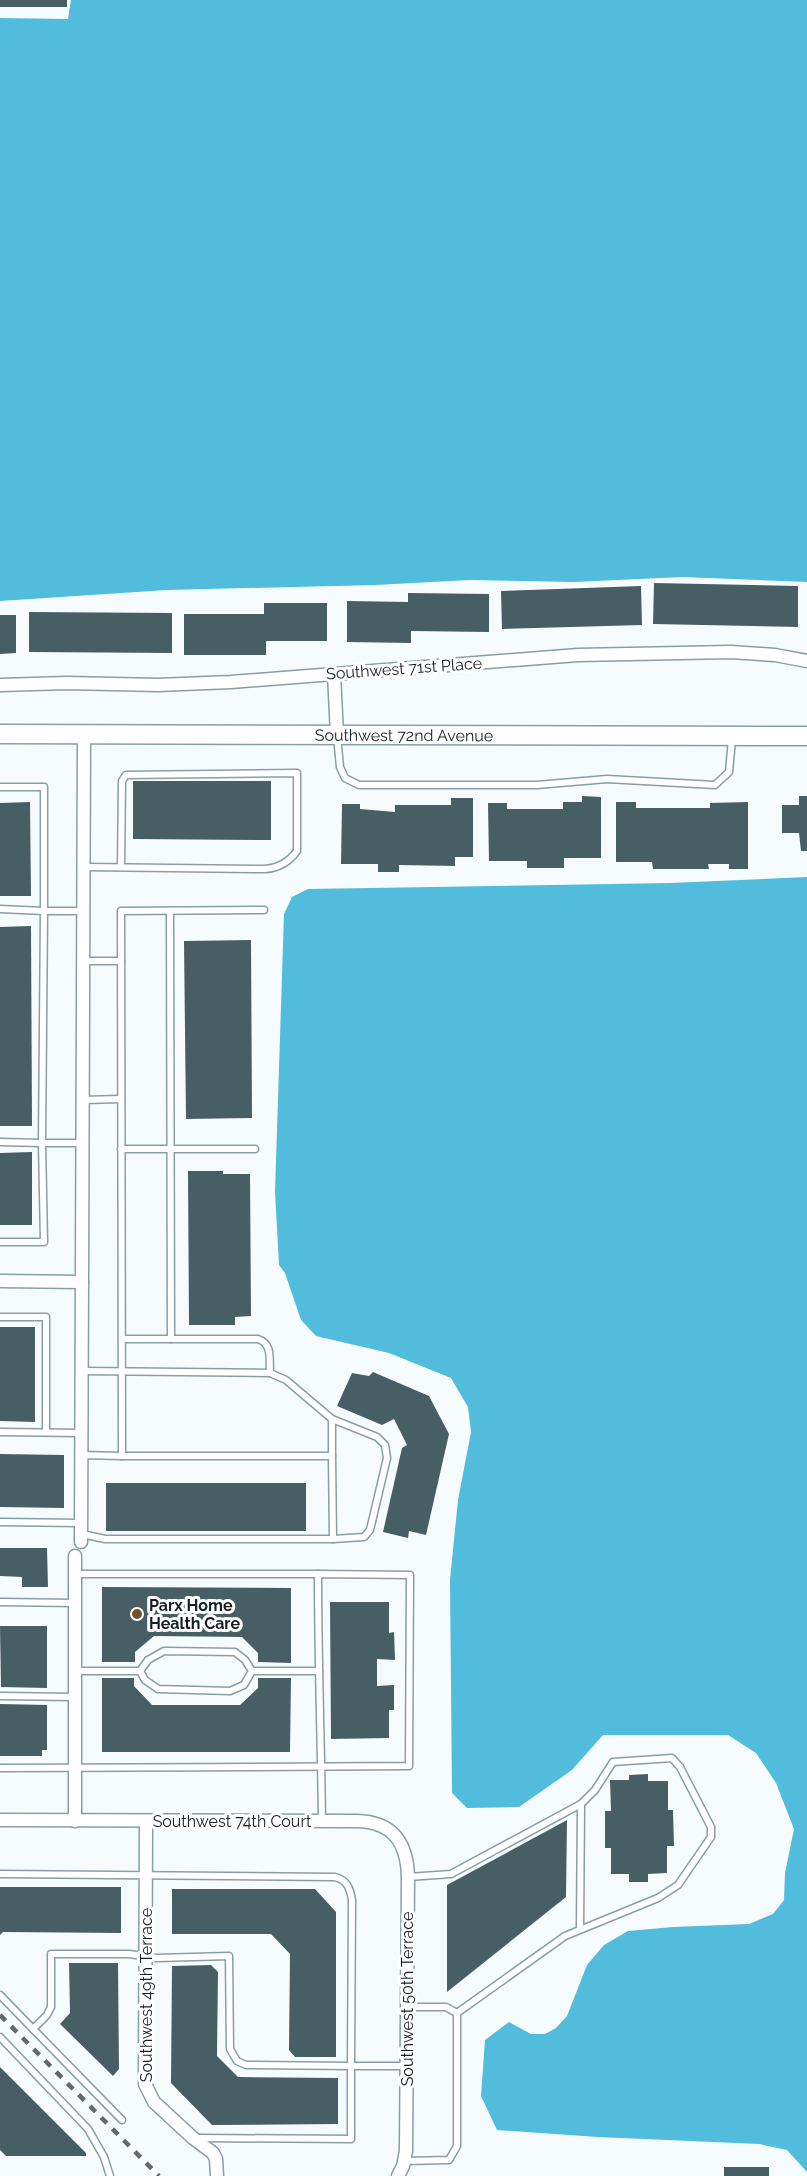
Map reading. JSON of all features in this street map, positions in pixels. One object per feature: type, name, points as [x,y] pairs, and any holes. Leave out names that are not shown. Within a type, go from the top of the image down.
[{"type":"street","name":"Southwest 71st Place","points":[[0,685],[67,683],[158,685],[586,655],[739,652],[807,661]]},
{"type":"street","points":[[334,674],[337,735]]},
{"type":"street","name":"Southwest 72nd Avenue","points":[[0,734],[807,736]]},
{"type":"street","points":[[81,1533],[84,734]]},
{"type":"street","points":[[0,1281],[82,1282]]},
{"type":"street","points":[[75,1556],[75,1821]]},
{"type":"street","name":"Southwest 74th Court","points":[[0,1820],[364,1821],[379,1823],[387,1828]]},
{"type":"street","name":"Southwest 49th Terrace","points":[[146,1821],[145,2084],[154,2102],[213,2153],[216,2159],[217,2176]]},
{"type":"street","name":"Southwest 50th Terrace","points":[[387,1828],[396,1836],[403,1848],[408,1877],[405,2160],[398,2176]]},
{"type":"lane","points":[[337,735],[340,767],[345,778],[359,785],[537,784],[607,779],[715,785],[729,772],[732,736]]},
{"type":"lane","points":[[83,867],[265,870],[282,865],[297,851],[297,772],[126,775],[122,781],[121,867]]},
{"type":"lane","points":[[0,787],[44,787],[42,1143],[44,1242],[0,1242]]},
{"type":"lane","points":[[0,909],[83,911]]},
{"type":"lane","points":[[122,1456],[124,1372],[121,911],[264,910]]},
{"type":"lane","points":[[170,911],[171,1339]]},
{"type":"lane","points":[[83,960],[121,961]]},
{"type":"lane","points":[[82,1100],[121,1099]]},
{"type":"lane","points":[[0,1142],[82,1143]]},
{"type":"lane","points":[[121,1149],[255,1149]]},
{"type":"lane","points":[[0,1317],[46,1317],[46,1432]]},
{"type":"lane","points":[[123,1339],[258,1339],[264,1341],[268,1346],[270,1373]]},
{"type":"lane","points":[[0,1522],[81,1533],[105,1539],[358,1539],[364,1537],[370,1530],[387,1452],[385,1445],[377,1437],[332,1419],[286,1380],[270,1373],[82,1371]]},
{"type":"lane","points":[[332,1419],[333,1539]]},
{"type":"lane","points":[[0,1432],[81,1433]]},
{"type":"lane","points":[[81,1455],[332,1456]]},
{"type":"lane","points":[[0,1768],[409,1766],[410,1575],[75,1574]]},
{"type":"lane","points":[[318,1574],[322,1821]]},
{"type":"lane","points":[[0,1602],[75,1603]]},
{"type":"lane","points":[[140,1671],[148,1660],[164,1651],[235,1652],[245,1660],[252,1671]]},
{"type":"lane","points":[[75,1671],[140,1671]]},
{"type":"lane","points":[[140,1671],[145,1680],[158,1689],[230,1691],[244,1684],[252,1671]]},
{"type":"lane","points":[[252,1671],[319,1671]]},
{"type":"lane","points":[[0,1696],[75,1697]]},
{"type":"lane","points":[[408,1877],[451,1874],[580,1804],[595,1790],[613,1762],[672,1758],[680,1767],[711,1827],[711,1836],[678,1885],[658,1898],[565,1936],[457,2013]]},
{"type":"lane","points":[[580,1804],[580,1928]]},
{"type":"lane","points":[[0,1874],[335,1877],[346,1882],[352,1900],[351,2139],[193,2138]]},
{"type":"lane","points":[[33,2029],[47,2015],[51,2007],[51,1954],[230,1956],[230,2049],[234,2058],[241,2064],[406,2066]]},
{"type":"lane","points":[[0,1995],[122,2120]]},
{"type":"lane","points":[[407,2007],[446,2007],[457,2013]]},
{"type":"lane","points":[[405,2160],[449,2160],[457,2146],[457,2013]]},
{"type":"lane","points":[[0,2037],[88,2129],[104,2157],[110,2176]]},
{"type":"water","points":[[71,0],[807,0],[807,582],[683,577],[574,582],[470,580],[375,585],[167,590],[0,601],[0,18],[68,19]]},
{"type":"water","points":[[807,877],[807,2172],[787,2150],[759,2144],[497,2130],[481,2096],[485,2040],[509,2022],[531,2034],[545,2034],[556,2028],[567,2016],[587,1965],[604,1945],[628,1931],[749,1924],[773,1914],[784,1900],[785,1873],[794,1829],[776,1783],[756,1753],[728,1735],[603,1735],[572,1770],[519,1807],[467,1808],[452,1793],[450,1580],[458,1500],[471,1432],[468,1407],[451,1378],[389,1353],[316,1336],[301,1320],[285,1273],[279,1265],[275,1192],[284,914],[292,897],[308,889],[670,883]]},
{"type":"building","points":[[0,0],[67,0],[67,7],[0,7]]},
{"type":"building","points":[[654,583],[798,586],[798,627],[653,624]]},
{"type":"building","points":[[641,586],[642,625],[502,629],[501,591]]},
{"type":"building","points":[[408,593],[489,594],[489,632],[411,631],[411,643],[347,642],[347,601],[408,602]]},
{"type":"building","points":[[264,603],[327,603],[327,641],[266,641],[266,655],[184,655],[184,614],[264,614]]},
{"type":"building","points":[[29,612],[172,613],[172,653],[29,652]]},
{"type":"building","points":[[0,615],[16,615],[16,653],[0,654]]},
{"type":"building","points":[[133,781],[271,781],[271,840],[133,839]]},
{"type":"building","points":[[582,796],[601,797],[601,858],[564,858],[564,868],[527,868],[527,861],[489,861],[488,803],[507,803],[507,809],[563,809],[563,802],[582,802]]},
{"type":"building","points":[[799,796],[807,796],[807,851],[801,851],[799,833],[782,833],[782,805],[799,805]]},
{"type":"building","points":[[451,798],[473,798],[473,857],[455,857],[455,866],[399,865],[399,872],[378,872],[378,864],[341,864],[342,804],[360,804],[360,809],[395,812],[395,805],[451,805]]},
{"type":"building","points":[[30,802],[31,896],[0,896],[0,803]]},
{"type":"building","points":[[616,802],[636,802],[636,808],[710,808],[710,803],[748,802],[748,869],[729,869],[729,864],[708,864],[709,869],[653,869],[652,862],[616,862]]},
{"type":"building","points":[[31,926],[32,1126],[0,1126],[0,927]]},
{"type":"building","points":[[251,940],[252,1118],[186,1119],[184,941]]},
{"type":"building","points":[[32,1152],[32,1225],[0,1225],[0,1153]]},
{"type":"building","points":[[188,1171],[250,1174],[251,1316],[235,1317],[235,1325],[189,1325]]},
{"type":"building","points":[[0,1327],[35,1327],[35,1422],[0,1421]]},
{"type":"building","points":[[373,1372],[429,1396],[449,1434],[426,1535],[409,1531],[408,1538],[383,1532],[402,1448],[407,1445],[394,1419],[382,1425],[337,1406],[352,1373],[369,1376]]},
{"type":"building","points":[[0,1454],[64,1455],[64,1508],[0,1507]]},
{"type":"building","points":[[106,1483],[306,1483],[306,1531],[106,1531]]},
{"type":"building","points":[[0,1548],[47,1548],[48,1587],[22,1587],[22,1577],[0,1576]]},
{"type":"building","points":[[102,1587],[291,1588],[291,1663],[258,1662],[258,1653],[242,1637],[154,1636],[135,1652],[135,1662],[102,1662]]},
{"type":"building","points":[[330,1602],[389,1602],[389,1633],[394,1632],[395,1660],[377,1659],[377,1686],[394,1685],[394,1710],[389,1710],[389,1738],[331,1739]]},
{"type":"building","points":[[0,1626],[47,1626],[47,1688],[1,1687]]},
{"type":"building","points":[[102,1678],[134,1678],[134,1686],[152,1705],[240,1705],[258,1688],[258,1678],[291,1678],[290,1752],[102,1752]]},
{"type":"building","points":[[0,1704],[47,1705],[47,1750],[42,1750],[42,1756],[0,1756]]},
{"type":"building","points":[[648,1774],[648,1781],[668,1781],[668,1810],[673,1810],[674,1846],[667,1846],[667,1873],[648,1874],[648,1882],[629,1882],[629,1874],[611,1874],[611,1848],[605,1848],[605,1811],[611,1811],[610,1780],[629,1780],[629,1775]]},
{"type":"building","points":[[567,1820],[566,1897],[447,1992],[447,1885]]},
{"type":"building","points":[[0,1887],[121,1887],[121,1933],[3,1932],[0,1935]]},
{"type":"building","points":[[172,1889],[315,1889],[336,1912],[336,2057],[295,2057],[289,2050],[290,1954],[271,1934],[172,1934]]},
{"type":"building","points":[[69,1963],[118,1963],[119,2069],[113,2076],[60,2024],[70,2013]]},
{"type":"building","points":[[211,1965],[218,1972],[217,2056],[238,2077],[338,2078],[338,2124],[212,2125],[171,2083],[172,1966]]},
{"type":"building","points":[[0,2067],[86,2153],[86,2156],[6,2156],[0,2150]]},
{"type":"building","points":[[724,2167],[769,2167],[769,2176],[724,2176]]},
{"type":"railway","points":[[0,2015],[159,2176]]},
{"type":"place","name":"Parx Home Health Care","points":[[137,1614]]}]
